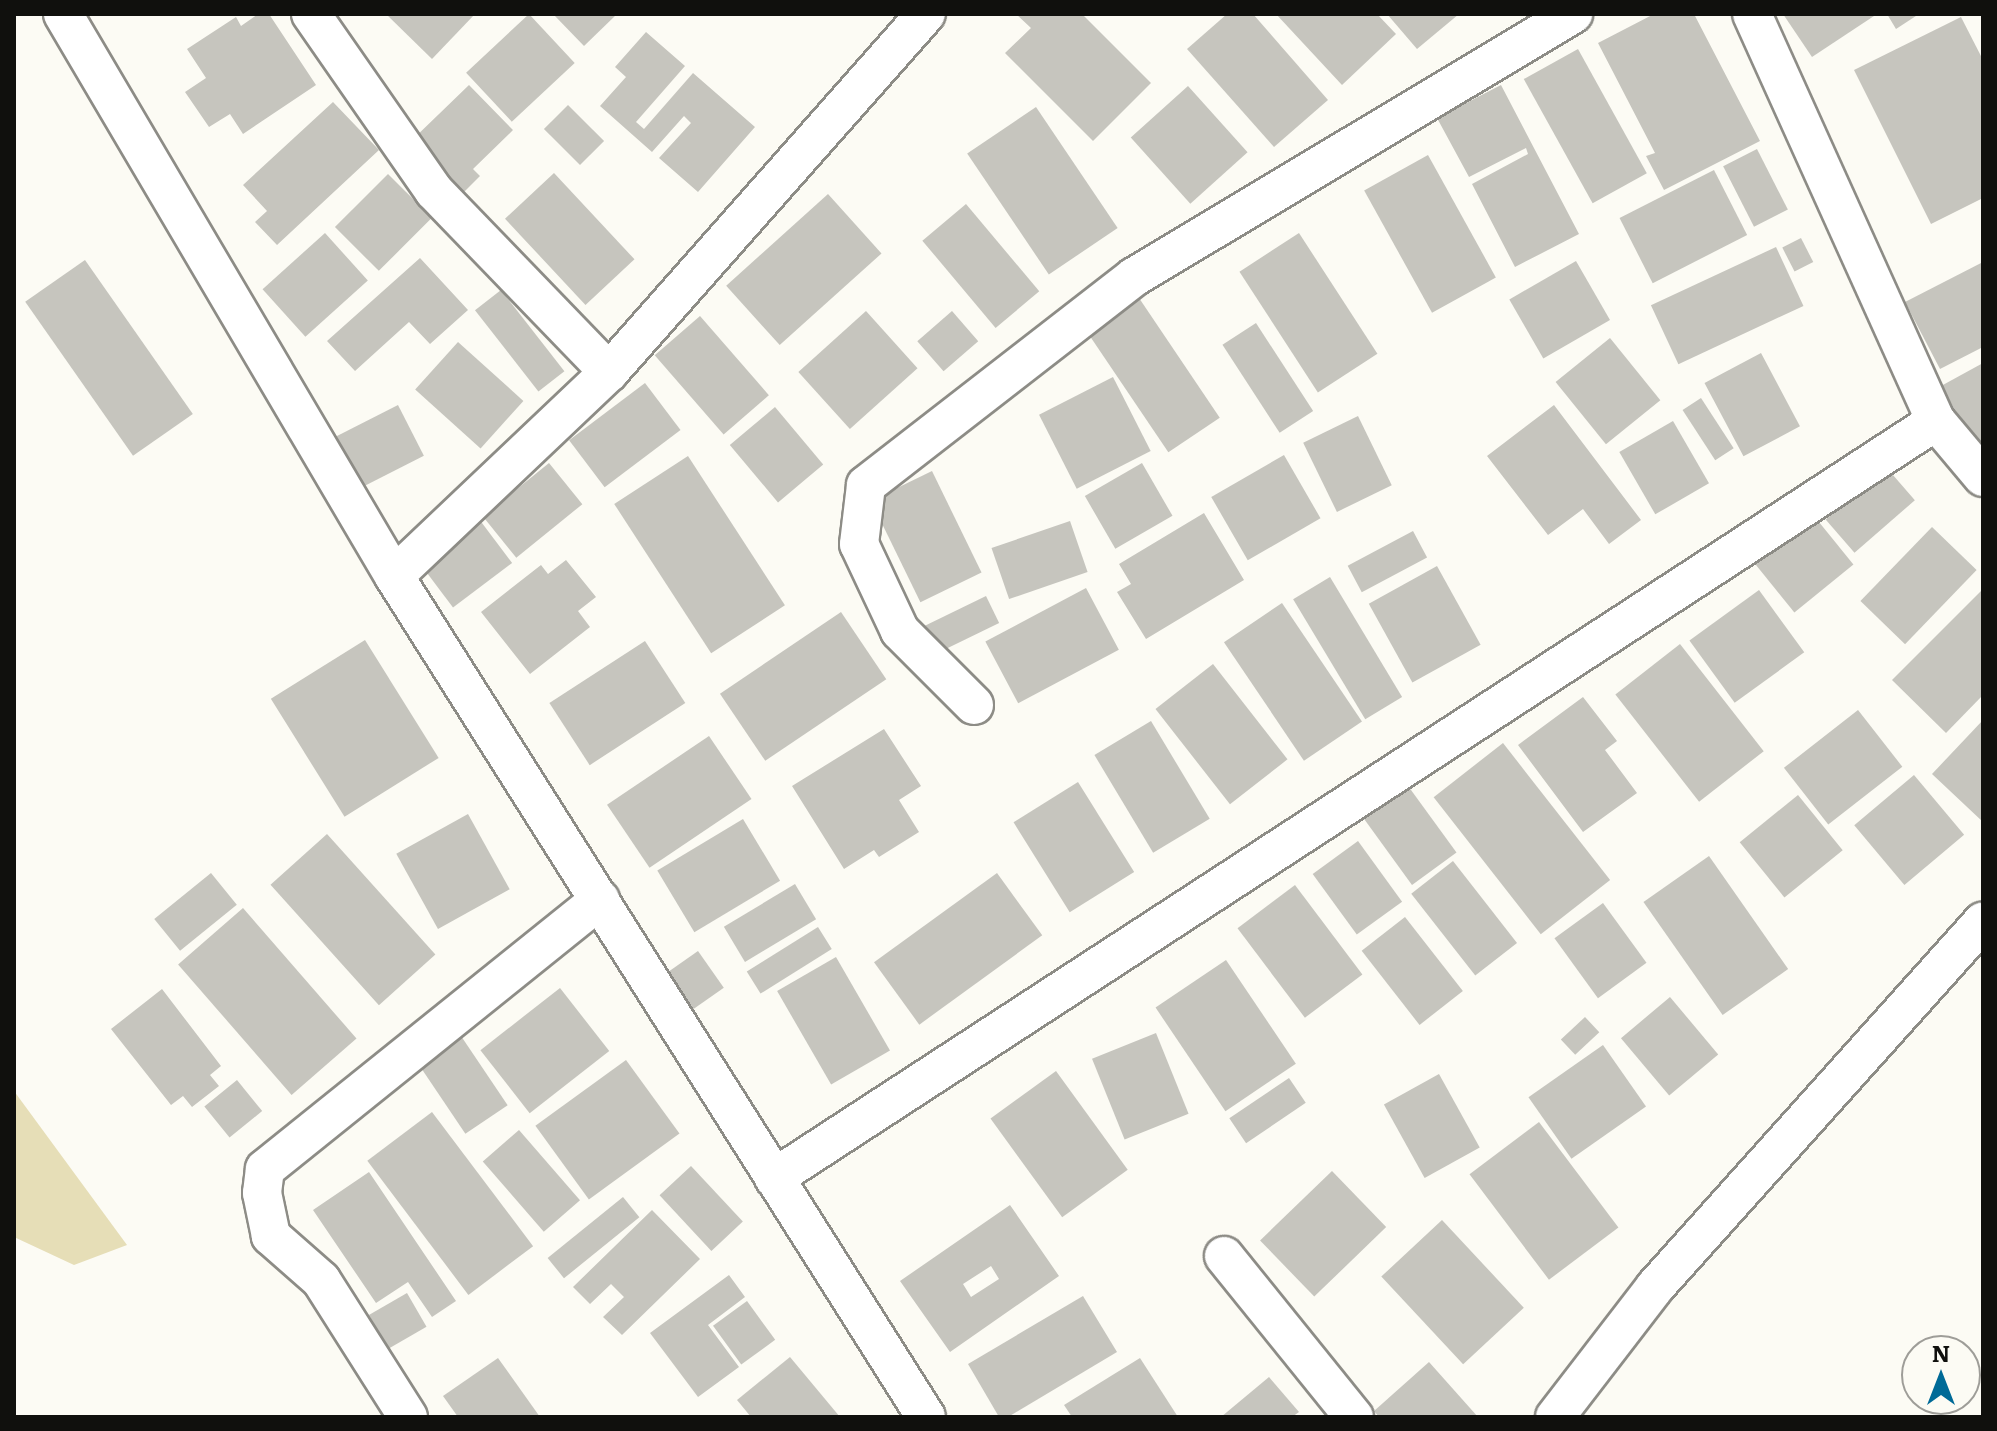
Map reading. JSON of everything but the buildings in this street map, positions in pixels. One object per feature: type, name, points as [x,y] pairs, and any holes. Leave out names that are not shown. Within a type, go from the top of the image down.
[{"type":"street","points":[[63,14],[394,576],[926,1417]]},
{"type":"street","points":[[311,14],[434,191],[609,372]]},
{"type":"street","points":[[394,576],[609,372],[926,14]]},
{"type":"street","points":[[974,705],[900,631],[859,544],[866,485],[1134,277],[1573,14]]},
{"type":"street","points":[[1752,14],[1936,421],[1983,477]]},
{"type":"street","points":[[774,1178],[1936,421]]},
{"type":"street","points":[[408,1417],[321,1280],[271,1236],[262,1193],[265,1169],[600,900]]},
{"type":"street","points":[[1555,1417],[1655,1287],[1983,922]]},
{"type":"street","points":[[1224,1256],[1354,1417]]},
{"type":"shaded area","points":[[14,1091],[127,1245],[74,1265],[14,1237]]}]
